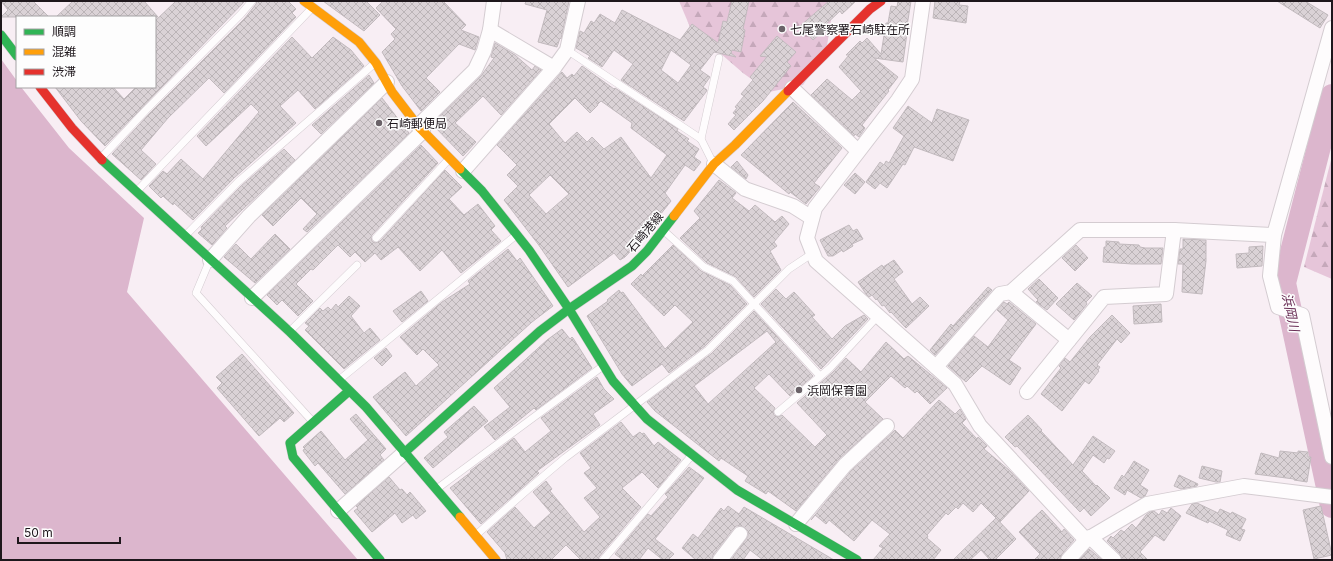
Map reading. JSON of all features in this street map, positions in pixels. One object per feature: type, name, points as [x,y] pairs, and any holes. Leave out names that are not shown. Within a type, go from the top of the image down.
[{"type":"street","points":[[304,1],[360,42],[376,63],[392,92],[420,128],[482,191],[517,234],[569,309],[613,381],[647,419],[737,490],[857,560]]},
{"type":"street","points":[[252,298],[420,128],[475,70],[484,51],[490,30],[494,1]]},
{"type":"street","points":[[463,171],[554,68],[567,50],[578,1]]},
{"type":"street","name":"石崎港線","points":[[404,453],[540,331],[569,309],[632,266],[647,251],[714,164],[735,145],[870,10],[881,1]]},
{"type":"street","points":[[923,1],[912,79],[898,100],[815,208],[807,238],[816,261],[955,384],[980,426],[1088,539],[1114,560]]},
{"type":"street","points":[[1332,28],[1274,235],[1270,276],[1278,307],[1302,315],[1332,457]]},
{"type":"street","points":[[490,30],[554,68]]},
{"type":"street","points":[[1,35],[16,55]]},
{"type":"street","points":[[210,260],[249,216],[387,82]]},
{"type":"street","points":[[41,88],[72,128],[101,158],[136,192],[290,332],[366,407],[495,560]]},
{"type":"street","points":[[792,88],[858,151]]},
{"type":"street","points":[[714,164],[745,189],[793,206],[812,218]]},
{"type":"street","points":[[936,367],[1000,294],[1011,292],[1080,230],[1174,230],[1274,235]]},
{"type":"street","points":[[1027,392],[1104,297],[1166,294],[1174,230]]},
{"type":"street","points":[[1011,292],[1069,340]]},
{"type":"street","points":[[350,391],[290,443],[292,457],[380,560]]},
{"type":"street","points":[[796,524],[845,465],[887,426]]},
{"type":"street","points":[[338,511],[404,453]]},
{"type":"street","points":[[1068,560],[1088,539],[1147,504],[1244,486],[1329,497]]},
{"type":"street","points":[[720,560],[740,534]]},
{"type":"lane","points":[[101,158],[252,1]]},
{"type":"lane","points":[[136,192],[312,8]]},
{"type":"lane","points":[[567,50],[701,139],[714,164]]},
{"type":"lane","points":[[701,139],[719,58]]},
{"type":"lane","points":[[184,236],[238,182],[376,63]]},
{"type":"lane","points":[[376,238],[449,159]]},
{"type":"lane","points":[[663,230],[704,267],[733,281],[820,376]]},
{"type":"lane","points":[[339,381],[517,234]]},
{"type":"lane","points":[[475,536],[538,480],[708,350],[789,269],[813,254]]},
{"type":"lane","points":[[210,260],[196,293],[313,423]]},
{"type":"lane","points":[[290,332],[357,265]]},
{"type":"lane","points":[[778,412],[830,368],[878,316]]},
{"type":"lane","points":[[436,490],[603,366]]},
{"type":"lane","points":[[603,560],[692,455]]},
{"type":"green space","points":[[679,1],[834,1],[826,52],[803,85],[769,92],[743,73],[690,27]]},
{"type":"green space","points":[[1332,156],[1332,279],[1304,267]]},
{"type":"shaded area","points":[[1,59],[16,80],[16,88],[22,88],[69,148],[144,218],[127,292],[358,560],[1,560]]},
{"type":"building","points":[[1,1],[33,1],[48,16],[1,17],[8,10]]},
{"type":"building","points":[[73,1],[144,1],[158,17],[156,16],[57,16]]},
{"type":"building","points":[[176,1],[245,1],[105,146],[81,121],[56,88],[114,88],[124,99],[135,88],[156,88],[156,51],[158,49],[156,47],[156,20]]},
{"type":"building","points":[[257,1],[288,1],[296,9],[292,13],[296,17],[224,93],[209,78],[168,118],[141,150],[156,164],[141,180],[112,154],[150,113],[245,18]]},
{"type":"building","points":[[323,1],[366,1],[380,15],[364,31]]},
{"type":"building","points":[[383,1],[443,1],[466,25],[461,30],[479,37],[475,50],[459,44],[426,78],[440,92],[421,111],[402,86],[382,52],[395,39],[391,34],[396,29],[376,8]]},
{"type":"building","points":[[526,1],[569,1],[561,39],[560,38],[557,47],[538,42],[547,10],[525,4]]},
{"type":"building","points":[[732,1],[749,1],[743,29],[745,30],[741,52],[732,50],[731,53],[736,57],[714,52],[700,70],[710,77],[703,87],[707,90],[684,121],[621,80],[633,64],[614,50],[602,67],[588,58],[590,56],[576,48],[580,31],[584,33],[591,21],[594,23],[600,14],[615,23],[622,10],[680,40],[692,24],[718,43],[723,21],[727,22]],"holes":[[[671,50],[691,65],[678,83],[661,70]]]},
{"type":"building","points":[[829,1],[856,1],[842,14],[840,11],[821,29],[823,31],[813,40],[800,26]]},
{"type":"building","points":[[898,1],[911,1],[903,62],[874,58],[898,77],[862,125],[865,128],[859,137],[855,134],[854,136],[811,95],[827,79],[852,100],[861,91],[839,67],[849,55],[846,55],[860,41],[862,43],[867,38],[881,54],[886,23],[888,23],[891,6],[897,7]]},
{"type":"building","points":[[935,1],[960,1],[959,5],[968,6],[966,23],[933,18]]},
{"type":"building","points":[[1277,1],[1305,1],[1328,15],[1320,28]]},
{"type":"building","points":[[777,36],[796,52],[787,62],[791,66],[763,101],[734,130],[728,124],[736,115],[733,113],[737,108],[735,107],[744,96],[741,94],[753,80],[750,77],[767,57],[760,56]]},
{"type":"building","points":[[292,37],[312,58],[333,37],[351,50],[364,66],[315,109],[298,90],[280,106],[296,123],[234,178],[193,220],[174,203],[173,205],[163,196],[161,198],[149,186],[163,171],[167,174],[181,159],[203,179],[259,112],[251,104],[206,146],[197,136]]},
{"type":"building","points":[[495,43],[515,55],[532,70],[535,66],[541,70],[501,115],[483,96],[455,123],[476,142],[463,156],[432,124],[481,76],[494,58],[491,57]]},
{"type":"building","points":[[582,66],[614,89],[615,88],[678,129],[677,131],[689,139],[687,141],[699,149],[694,157],[701,162],[694,171],[685,165],[665,193],[671,201],[625,257],[620,260],[614,253],[568,287],[538,244],[504,200],[518,186],[507,175],[517,165],[497,145],[562,72],[567,78],[572,74],[574,76]],"holes":[[[575,98],[590,113],[598,105],[596,102],[598,104],[601,101],[632,123],[631,128],[667,155],[651,178],[621,137],[604,149],[592,137],[587,142],[577,132],[565,143],[549,124]],[[550,175],[569,194],[546,214],[529,195]]]},
{"type":"building","points":[[369,75],[374,83],[321,134],[312,125]]},
{"type":"building","points":[[382,98],[409,133],[307,232],[303,229],[317,214],[301,198],[273,226],[262,215]]},
{"type":"building","points":[[793,102],[842,148],[814,183],[820,187],[806,204],[790,192],[789,194],[741,155]]},
{"type":"building","points":[[908,106],[932,123],[937,109],[969,120],[953,161],[914,147],[905,165],[903,164],[887,188],[880,183],[875,189],[866,182],[880,162],[884,165],[886,161],[889,163],[904,136],[893,128]]},
{"type":"building","points":[[421,145],[438,163],[372,235],[372,241],[375,243],[380,241],[445,170],[462,187],[449,199],[464,215],[478,204],[495,226],[491,230],[501,241],[461,273],[442,250],[420,271],[398,247],[381,260],[375,253],[365,262],[355,252],[350,257],[338,245],[313,270],[311,269],[296,284],[313,301],[298,316],[282,300],[277,305],[267,295]]},
{"type":"building","points":[[284,149],[295,160],[225,226],[227,228],[212,245],[198,233],[202,229],[201,227],[241,186]]},
{"type":"building","points":[[737,161],[748,175],[746,179],[731,167]]},
{"type":"building","points":[[855,173],[865,182],[855,194],[844,185]]},
{"type":"building","points":[[719,180],[736,193],[732,198],[749,211],[755,205],[775,222],[782,216],[789,224],[774,242],[777,246],[770,251],[781,270],[754,297],[736,277],[707,263],[680,238],[700,218],[694,211]]},
{"type":"building","points":[[849,225],[853,231],[857,229],[863,239],[852,244],[853,246],[843,252],[842,250],[833,256],[828,256],[820,240]]},
{"type":"building","points":[[275,234],[290,249],[255,283],[224,257],[236,244],[251,259]]},
{"type":"building","points":[[1183,239],[1206,240],[1206,261],[1202,294],[1182,292],[1183,264],[1178,264],[1180,249],[1183,249]]},
{"type":"building","points":[[1106,241],[1119,242],[1119,244],[1139,245],[1140,247],[1145,248],[1163,248],[1161,264],[1103,262]]},
{"type":"building","points":[[673,245],[701,271],[730,285],[747,304],[705,346],[669,373],[662,364],[632,386],[622,374],[587,316],[608,301],[607,300],[619,290],[621,293],[623,292],[665,349],[693,322],[675,305],[664,316],[631,284],[641,274],[642,276]]},
{"type":"building","points":[[1076,245],[1088,258],[1075,271],[1062,258]]},
{"type":"building","points":[[1263,246],[1262,266],[1237,268],[1236,254],[1249,253],[1249,247]]},
{"type":"building","points":[[508,249],[517,261],[520,258],[553,306],[532,322],[406,436],[373,397],[405,372],[416,386],[439,365],[423,349],[417,355],[400,337],[442,302],[470,284],[468,281]]},
{"type":"building","points":[[894,260],[903,272],[894,279],[912,304],[920,297],[929,306],[906,328],[884,305],[882,306],[877,299],[876,300],[872,295],[869,297],[858,282],[882,265],[883,267]]},
{"type":"building","points":[[1039,279],[1058,298],[1047,310],[1036,302],[1038,300],[1028,289]]},
{"type":"building","points":[[1077,283],[1092,296],[1074,320],[1056,304]]},
{"type":"building","points":[[988,287],[992,290],[935,355],[930,350],[951,324],[953,326]]},
{"type":"building","points":[[776,289],[786,299],[794,292],[815,315],[812,317],[832,339],[845,326],[864,315],[868,319],[821,369],[761,304]]},
{"type":"building","points":[[421,291],[428,301],[402,322],[393,311]]},
{"type":"building","points":[[349,296],[360,306],[351,316],[364,333],[370,328],[380,340],[344,369],[305,330],[309,326],[305,323],[320,308],[323,311],[328,307],[331,310],[336,304],[338,307]]},
{"type":"building","points":[[1004,302],[1007,304],[1009,302],[1036,324],[1009,360],[1021,368],[1010,385],[982,366],[966,382],[948,366],[974,336],[988,347],[1008,320],[997,310]]},
{"type":"building","points":[[1161,304],[1162,322],[1134,324],[1133,306]]},
{"type":"building","points":[[754,311],[813,376],[790,396],[769,374],[754,388],[775,408],[773,412],[774,415],[778,417],[782,415],[815,447],[827,435],[797,403],[833,372],[846,358],[861,372],[886,342],[904,359],[908,356],[947,388],[930,404],[917,391],[915,393],[907,386],[905,388],[891,376],[865,402],[883,419],[839,459],[796,511],[768,491],[766,494],[745,481],[748,476],[721,458],[719,461],[655,411],[647,402],[711,354]],"holes":[[[767,331],[776,342],[708,404],[694,386]]]},
{"type":"building","points":[[1112,315],[1130,333],[1121,343],[1117,339],[1097,365],[1100,367],[1098,370],[1099,371],[1089,384],[1085,381],[1062,411],[1041,394],[1061,368],[1059,366],[1065,358],[1070,362],[1090,337]]},
{"type":"building","points":[[562,329],[570,339],[572,337],[573,338],[592,368],[536,410],[534,408],[495,440],[484,427],[510,407],[494,388],[547,340]]},
{"type":"building","points":[[386,348],[392,356],[382,366],[374,358]]},
{"type":"building","points":[[242,354],[294,413],[284,422],[280,418],[259,436],[217,388],[222,383],[216,377]]},
{"type":"building","points":[[597,377],[604,389],[614,399],[593,414],[600,425],[537,471],[539,473],[481,524],[450,488],[514,438],[525,452],[551,431],[541,418]]},
{"type":"building","points":[[939,400],[955,414],[960,409],[966,419],[962,423],[977,439],[978,437],[987,446],[984,449],[1009,470],[1029,491],[1000,522],[981,503],[973,512],[963,503],[958,509],[956,507],[948,515],[946,513],[927,535],[927,538],[941,550],[933,560],[873,560],[883,548],[879,546],[890,534],[872,520],[854,541],[829,520],[826,524],[815,515],[851,471],[895,430],[903,438]]},
{"type":"building","points":[[474,406],[488,421],[433,468],[424,458],[448,437],[444,432]]},
{"type":"building","points":[[356,414],[386,449],[380,455],[384,460],[345,494],[318,463],[315,466],[304,452],[303,450],[305,449],[303,447],[321,431],[345,460],[368,440],[350,419]]},
{"type":"building","points":[[1028,415],[1073,465],[1093,436],[1115,451],[1104,463],[1093,455],[1082,471],[1110,498],[1091,516],[1084,508],[1080,512],[1017,446],[1015,447],[1005,437]]},
{"type":"building","points":[[621,422],[633,437],[640,432],[642,434],[644,433],[654,446],[658,442],[681,460],[658,488],[642,472],[622,488],[641,507],[598,560],[581,560],[566,545],[551,560],[507,560],[505,553],[487,532],[515,507],[534,528],[551,513],[533,492],[546,481],[552,489],[550,491],[584,532],[600,517],[584,498],[597,488],[584,473],[591,468],[580,453]]},
{"type":"building","points":[[1280,451],[1298,453],[1298,451],[1308,452],[1308,457],[1311,457],[1307,482],[1255,474],[1261,453],[1279,458]]},
{"type":"building","points":[[1134,461],[1149,470],[1140,485],[1148,490],[1145,496],[1141,498],[1127,490],[1125,495],[1114,488],[1122,475],[1124,477]]},
{"type":"building","points":[[1202,466],[1222,471],[1220,482],[1199,478]]},
{"type":"building","points":[[689,467],[704,478],[655,539],[674,554],[668,560],[663,560],[648,548],[639,560],[623,560],[615,554],[648,514],[651,516],[668,497],[665,494]]},
{"type":"building","points":[[1179,475],[1198,484],[1197,486],[1181,489],[1174,486]]},
{"type":"building","points":[[389,477],[400,490],[402,489],[407,495],[410,492],[426,511],[416,519],[413,515],[402,523],[395,513],[372,532],[354,511],[358,508],[356,506]]},
{"type":"building","points":[[1197,503],[1218,513],[1220,509],[1231,514],[1232,512],[1246,519],[1241,529],[1245,530],[1240,541],[1226,535],[1228,530],[1209,521],[1208,523],[1186,513],[1192,504]]},
{"type":"building","points":[[728,506],[739,514],[744,507],[834,560],[763,560],[750,550],[743,560],[731,560],[748,536],[748,531],[745,528],[736,526],[713,555],[712,560],[696,560],[682,548],[693,534],[698,538],[721,508],[724,511]]},
{"type":"building","points":[[1321,506],[1332,555],[1314,559],[1303,510]]},
{"type":"building","points":[[1171,508],[1181,516],[1164,541],[1155,535],[1140,552],[1148,560],[1122,560],[1120,554],[1107,541],[1111,536],[1113,538],[1121,530],[1124,532],[1132,524],[1136,528],[1150,512],[1154,511],[1159,515],[1162,510],[1167,513]]},
{"type":"building","points":[[1042,510],[1062,532],[1064,529],[1074,540],[1062,554],[1060,560],[1034,560],[1040,554],[1019,532]]},
{"type":"building","points":[[996,518],[1016,539],[995,560],[990,560],[981,550],[970,560],[953,560]]},
{"type":"building","points":[[1089,549],[1095,554],[1102,560],[1079,560]]},
{"type":"waterway","name":"浜岡川","points":[[1332,96],[1284,283],[1332,506]]},
{"type":"traffic: fast","points":[[1,35],[16,55]]},
{"type":"traffic: fast","points":[[102,160],[290,332],[366,407],[460,517]]},
{"type":"traffic: fast","points":[[460,169],[482,191],[529,250],[569,309],[613,381],[647,419],[737,490],[857,560]]},
{"type":"traffic: fast","points":[[404,453],[540,331],[569,309],[632,266],[647,251],[674,216]]},
{"type":"traffic: fast","points":[[349,391],[290,443],[293,457],[380,560]]},
{"type":"traffic: slow","points":[[304,1],[359,42],[376,63],[392,92],[418,126],[460,169]]},
{"type":"traffic: slow","points":[[674,216],[714,164],[735,145],[788,91]]},
{"type":"traffic: slow","points":[[460,517],[496,560]]},
{"type":"traffic: jam","points":[[788,91],[870,9],[881,1]]},
{"type":"traffic: jam","points":[[41,88],[72,128],[102,160]]},
{"type":"place","name":"七尾警察署石崎駐在所","points":[[782,29]]},
{"type":"place","name":"石崎郵便局","points":[[379,123]]},
{"type":"place","name":"浜岡保育園","points":[[799,390]]}]
